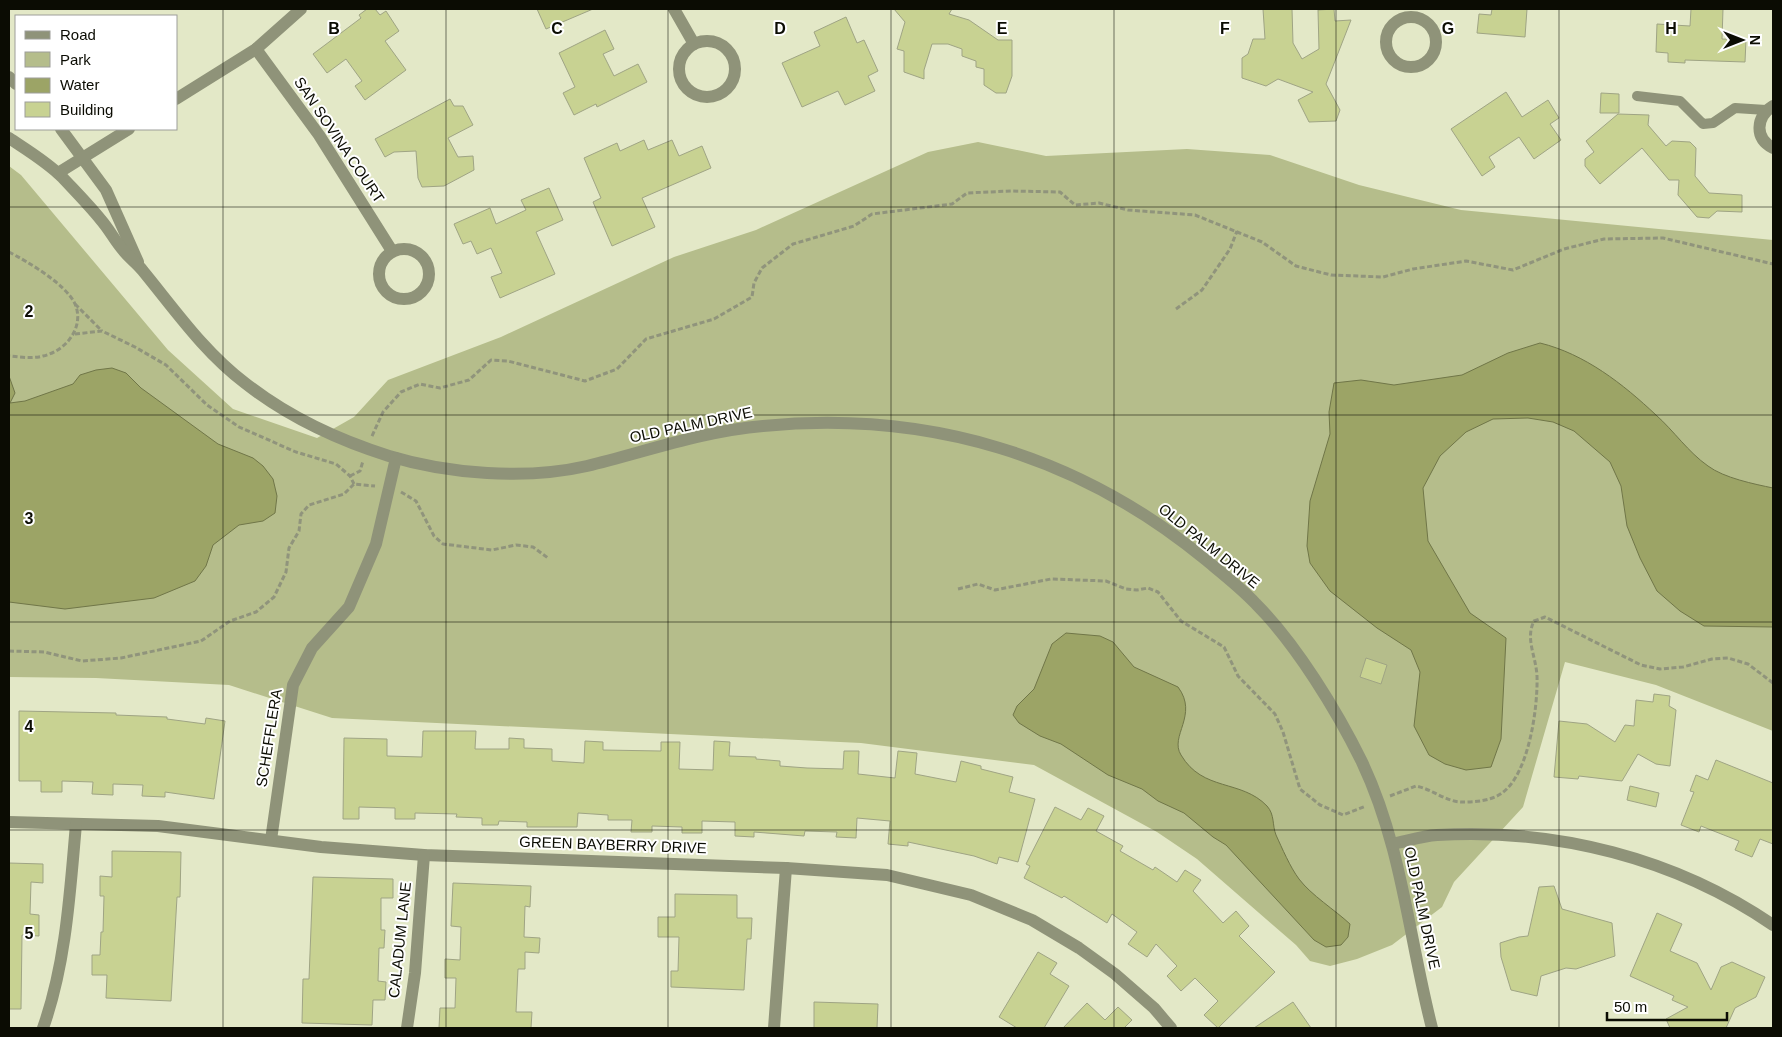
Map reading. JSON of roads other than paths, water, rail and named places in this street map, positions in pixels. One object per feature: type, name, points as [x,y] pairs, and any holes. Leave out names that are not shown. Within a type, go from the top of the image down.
[{"type":"street","points":[[178,98],[256,48],[301,9]]},
{"type":"street","points":[[674,9],[694,44]]},
{"type":"street","points":[[1415,13],[1431,26],[1436,35],[1436,45],[1433,54],[1426,62],[1418,66],[1408,67],[1399,64],[1391,57],[1387,48],[1386,38],[1389,29],[1395,22],[1415,13]]},
{"type":"street","points":[[705,41],[716,42],[725,47],[732,55],[736,66],[735,77],[729,87],[721,94],[710,97],[699,96],[690,91],[683,82],[679,72],[680,61],[686,51],[694,44],[705,41]]},
{"type":"street","name":"SAN SOVINA COURT","points":[[256,48],[320,135],[392,251]]},
{"type":"street","points":[[1770,108],[1761,117],[1759,126],[1760,135],[1765,143],[1773,148]]},
{"type":"street","name":"OLD PALM DRIVE","points":[[61,130],[106,190],[140,267]]},
{"type":"street","points":[[58,173],[127,130]]},
{"type":"street","name":"OLD PALM DRIVE","points":[[9,138],[58,173],[102,221],[124,252],[140,267],[204,346],[245,383],[306,422],[367,449],[396,458],[460,470],[518,474],[581,467],[706,435],[760,426],[826,422],[890,425],[958,437],[1014,453],[1072,474],[1128,503],[1179,538],[1257,605],[1296,653],[1332,709],[1363,764],[1392,844],[1432,1028]]},
{"type":"street","points":[[411,250],[420,254],[426,262],[429,272],[428,282],[423,291],[415,297],[406,300],[396,299],[387,294],[381,286],[378,276],[379,267],[384,258],[392,251],[411,250]]},
{"type":"street","name":"SCHEFFLERA","points":[[271,840],[293,685],[312,648],[349,607],[376,544],[396,458]]},
{"type":"street","name":"GREEN BAYBERRY DRIVE","points":[[9,822],[158,826],[321,847],[424,855],[786,868],[887,875],[971,895],[1032,920],[1079,948],[1115,974],[1154,1008],[1171,1028]]},
{"type":"street","points":[[42,1028],[50,1009],[67,915],[76,824]]},
{"type":"street","points":[[1392,844],[1435,835],[1490,834],[1544,838],[1595,847],[1648,862],[1701,883],[1749,908],[1773,925]]},
{"type":"street","name":"CALADUM LANE","points":[[407,1028],[415,973],[424,855]]},
{"type":"street","points":[[774,1028],[786,868]]},
{"type":"lane","points":[[1638,96],[1680,101],[1703,124],[1713,123],[1736,108],[1770,108]]},
{"type":"water","points":[[1540,343],[1557,348],[1588,362],[1617,381],[1656,415],[1694,454],[1715,470],[1739,480],[1773,488],[1773,627],[1704,626],[1680,611],[1657,591],[1640,558],[1627,526],[1621,486],[1610,462],[1574,431],[1553,422],[1528,418],[1493,419],[1466,432],[1440,456],[1423,488],[1428,541],[1470,613],[1506,638],[1501,739],[1491,767],[1466,770],[1445,764],[1429,755],[1414,726],[1420,672],[1411,650],[1377,628],[1330,591],[1310,563],[1307,546],[1310,501],[1330,434],[1329,412],[1334,383],[1361,380],[1394,385],[1462,375],[1508,353]]},
{"type":"water","points":[[112,368],[126,373],[141,388],[218,444],[253,458],[263,466],[273,479],[277,496],[275,513],[263,521],[239,525],[213,545],[206,566],[195,581],[154,598],[65,609],[9,602],[9,376],[15,393],[10,403],[25,401],[73,384],[80,375]]},
{"type":"water","points":[[1066,633],[1100,636],[1113,642],[1134,667],[1178,687],[1184,697],[1186,707],[1178,740],[1178,748],[1181,755],[1190,767],[1200,775],[1246,792],[1267,806],[1272,816],[1276,835],[1299,879],[1316,897],[1350,924],[1348,937],[1341,945],[1326,947],[1314,940],[1226,845],[1213,837],[1184,813],[1158,801],[1142,789],[1108,775],[1061,744],[1040,736],[1019,723],[1013,715],[1017,706],[1034,689],[1052,644]]}]
